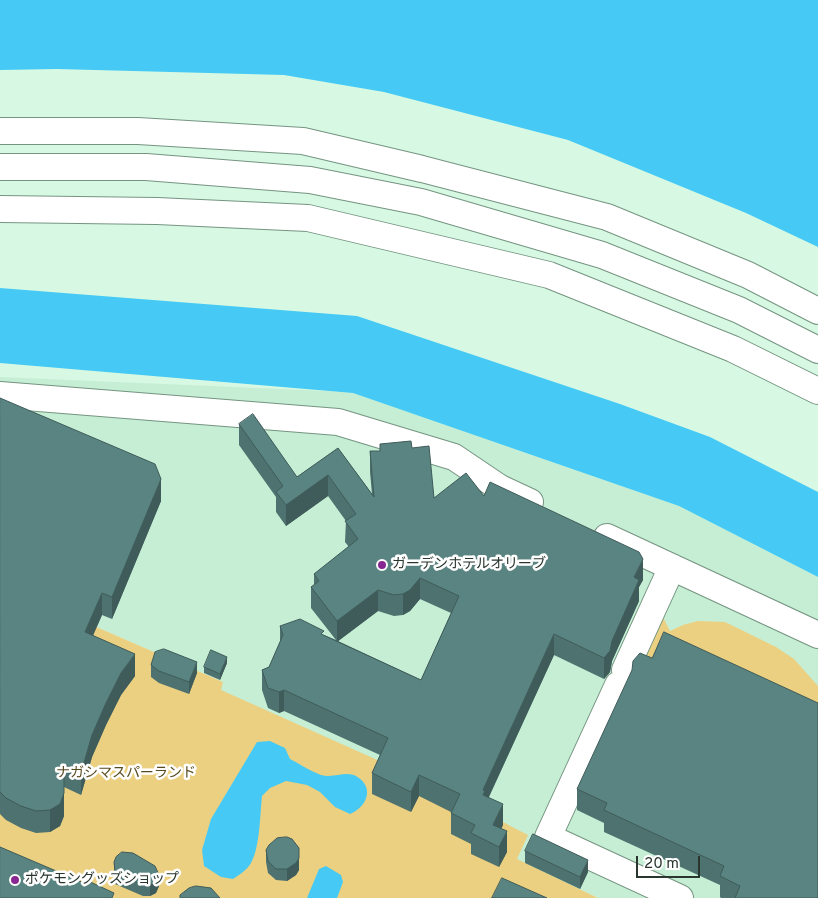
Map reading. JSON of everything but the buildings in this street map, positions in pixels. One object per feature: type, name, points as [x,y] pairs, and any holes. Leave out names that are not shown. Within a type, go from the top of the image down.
[{"type":"street","points":[[0,131],[138,131],[303,141],[422,169],[607,217],[748,275],[818,311]]},
{"type":"street","points":[[0,167],[146,167],[310,180],[422,202],[602,255],[739,310],[818,350]]},
{"type":"street","points":[[0,209],[157,212],[308,218],[549,275],[733,349],[818,391]]},
{"type":"street","points":[[0,395],[338,422],[454,456],[500,488],[554,513]]},
{"type":"street","points":[[582,525],[818,635]]},
{"type":"street","points":[[672,567],[548,837],[680,898]]},
{"type":"shaded area","points":[[0,377],[353,393],[679,506],[818,577],[818,898],[598,898],[516,859],[220,690],[223,682],[0,585]]},
{"type":"green space","name":"ナガシマスパーランド","points":[[0,585],[223,682],[221,690],[498,814],[499,820],[528,835],[517,859],[598,898],[0,898]]},
{"type":"green space","points":[[659,618],[664,619],[670,631],[698,621],[725,622],[776,647],[794,659],[818,686],[818,723],[634,670]]},
{"type":"water","points":[[0,0],[818,0],[818,247],[746,213],[568,140],[384,92],[284,75],[57,69],[0,70]]},
{"type":"water","points":[[0,288],[357,316],[620,404],[710,437],[818,492],[818,577],[679,506],[353,393],[0,363]]},
{"type":"water","points":[[270,741],[285,748],[290,759],[321,775],[354,775],[364,783],[367,793],[366,798],[360,808],[350,814],[335,807],[320,792],[307,785],[286,781],[270,788],[262,796],[258,840],[251,863],[233,879],[221,877],[204,866],[202,850],[211,819],[257,742]]},
{"type":"water","points":[[326,866],[341,875],[343,882],[337,898],[307,898],[319,869]]},
{"type":"place","name":"ガーデンホテルオリーブ","points":[[382,565]]},
{"type":"place","name":"ポケモングッズショップ","points":[[15,880]]}]
